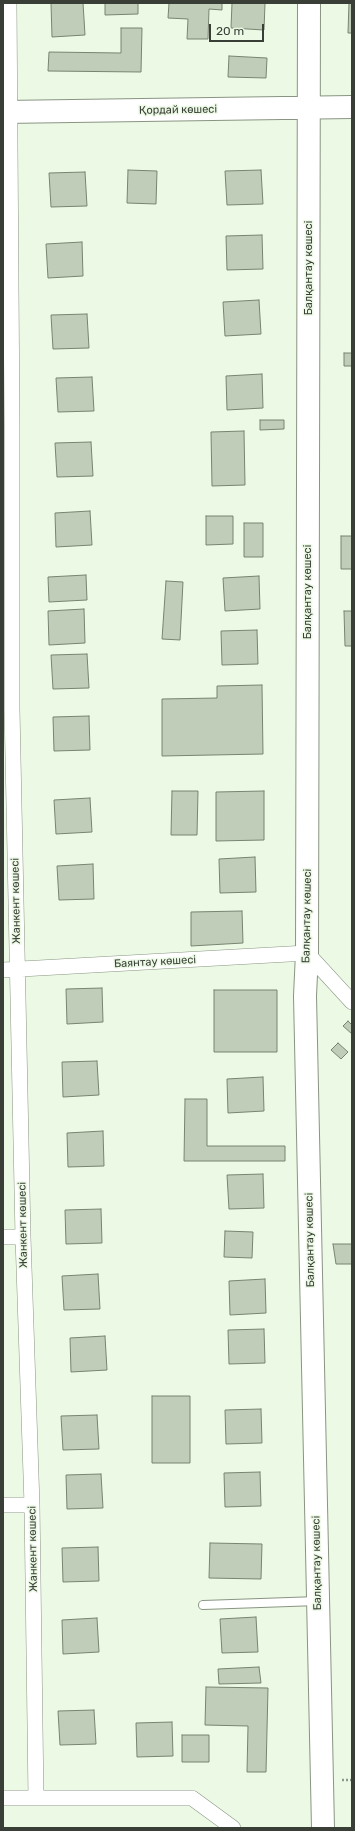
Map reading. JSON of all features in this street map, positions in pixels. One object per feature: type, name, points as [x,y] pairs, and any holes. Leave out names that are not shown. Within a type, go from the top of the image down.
[{"type":"street","name":"Жанкент көшесі","points":[[9,3],[7,112],[7,709],[18,970],[23,1237],[32,1505],[36,1798]]},
{"type":"street","name":"Балқантау көшесі","points":[[309,3],[310,108],[307,953],[305,996],[323,1828]]},
{"type":"street","name":"Қордай көшесі","points":[[7,112],[352,107]]},
{"type":"street","name":"Баянтау көшесі","points":[[3,970],[307,953]]},
{"type":"street","points":[[307,953],[352,1002]]},
{"type":"street","points":[[3,1237],[23,1237]]},
{"type":"street","points":[[3,1505],[32,1505]]},
{"type":"street","points":[[3,1798],[192,1798],[233,1828]]},
{"type":"lane","points":[[203,1605],[318,1601]]},
{"type":"building","points":[[51,3],[83,3],[85,35],[52,37]]},
{"type":"building","points":[[105,3],[138,3],[138,14],[105,15]]},
{"type":"building","points":[[169,3],[222,3],[222,10],[209,9],[208,39],[187,39],[188,19],[168,18]]},
{"type":"building","points":[[232,3],[265,3],[264,30],[231,28]]},
{"type":"building","points":[[349,3],[352,3],[352,33],[348,33]]},
{"type":"building","points":[[121,28],[142,28],[141,72],[48,71],[49,52],[121,53]]},
{"type":"building","points":[[229,56],[267,58],[266,78],[228,77]]},
{"type":"building","points":[[128,170],[157,171],[156,204],[127,203]]},
{"type":"building","points":[[261,170],[263,204],[227,205],[225,171]]},
{"type":"building","points":[[85,172],[87,206],[51,207],[49,173]]},
{"type":"building","points":[[262,235],[263,269],[227,270],[226,236]]},
{"type":"building","points":[[82,242],[83,276],[48,278],[46,244]]},
{"type":"building","points":[[259,300],[261,334],[225,336],[223,302]]},
{"type":"building","points":[[87,314],[89,348],[53,349],[51,315]]},
{"type":"building","points":[[344,353],[352,353],[352,366],[344,366]]},
{"type":"building","points":[[262,374],[263,408],[227,410],[226,376]]},
{"type":"building","points":[[92,377],[94,411],[58,412],[56,378]]},
{"type":"building","points":[[260,420],[284,420],[284,429],[260,430]]},
{"type":"building","points":[[244,431],[245,485],[212,486],[211,432]]},
{"type":"building","points":[[91,442],[93,476],[57,477],[55,443]]},
{"type":"building","points":[[90,511],[92,545],[56,547],[55,513]]},
{"type":"building","points":[[206,516],[233,516],[233,544],[206,545]]},
{"type":"building","points":[[244,523],[263,523],[263,557],[244,557]]},
{"type":"building","points":[[341,536],[352,536],[352,569],[341,569]]},
{"type":"building","points":[[86,575],[87,600],[49,602],[48,577]]},
{"type":"building","points":[[259,576],[260,609],[225,611],[223,578]]},
{"type":"building","points":[[166,581],[183,582],[180,640],[162,639]]},
{"type":"building","points":[[84,609],[85,643],[49,645],[48,611]]},
{"type":"building","points":[[344,611],[352,611],[352,646],[345,646]]},
{"type":"building","points":[[257,630],[258,664],[222,665],[221,631]]},
{"type":"building","points":[[87,654],[89,688],[53,689],[51,655]]},
{"type":"building","points":[[262,685],[263,754],[162,756],[162,699],[217,698],[217,686]]},
{"type":"building","points":[[89,716],[90,750],[54,751],[53,717]]},
{"type":"building","points":[[172,791],[198,791],[197,835],[171,835]]},
{"type":"building","points":[[264,791],[264,840],[216,841],[216,792]]},
{"type":"building","points":[[90,798],[92,832],[56,834],[54,800]]},
{"type":"building","points":[[255,857],[256,892],[220,893],[219,859]]},
{"type":"building","points":[[93,864],[94,899],[59,900],[57,866]]},
{"type":"building","points":[[242,911],[243,943],[191,946],[191,912]]},
{"type":"building","points":[[102,988],[103,1022],[67,1024],[66,989]]},
{"type":"building","points":[[214,990],[277,990],[277,1052],[214,1052]]},
{"type":"building","points":[[348,1021],[352,1025],[352,1034],[343,1026]]},
{"type":"building","points":[[338,1043],[348,1052],[341,1059],[331,1050]]},
{"type":"building","points":[[97,1061],[99,1095],[63,1097],[62,1062]]},
{"type":"building","points":[[263,1077],[264,1111],[228,1113],[227,1079]]},
{"type":"building","points":[[185,1099],[207,1099],[207,1146],[285,1146],[285,1161],[184,1161]]},
{"type":"building","points":[[103,1131],[104,1166],[68,1167],[67,1133]]},
{"type":"building","points":[[263,1174],[264,1208],[229,1209],[227,1175]]},
{"type":"building","points":[[101,1209],[102,1243],[66,1244],[65,1210]]},
{"type":"building","points":[[225,1231],[253,1232],[252,1258],[224,1257]]},
{"type":"building","points":[[333,1244],[352,1244],[352,1264],[336,1264]]},
{"type":"building","points":[[98,1274],[100,1309],[64,1310],[62,1276]]},
{"type":"building","points":[[265,1279],[266,1313],[230,1315],[229,1281]]},
{"type":"building","points":[[264,1329],[265,1363],[229,1364],[228,1330]]},
{"type":"building","points":[[105,1336],[107,1370],[71,1372],[70,1338]]},
{"type":"building","points":[[152,1396],[190,1396],[190,1463],[152,1463]]},
{"type":"building","points":[[261,1409],[262,1443],[226,1444],[225,1410]]},
{"type":"building","points":[[97,1415],[99,1449],[63,1450],[61,1416]]},
{"type":"building","points":[[260,1472],[261,1506],[225,1507],[224,1473]]},
{"type":"building","points":[[101,1474],[103,1508],[67,1509],[66,1475]]},
{"type":"building","points":[[210,1543],[262,1544],[261,1579],[209,1578]]},
{"type":"building","points":[[98,1547],[99,1581],[63,1582],[62,1548]]},
{"type":"building","points":[[256,1617],[258,1652],[222,1653],[220,1619]]},
{"type":"building","points":[[97,1618],[99,1652],[63,1654],[62,1620]]},
{"type":"building","points":[[259,1667],[261,1683],[219,1684],[218,1669]]},
{"type":"building","points":[[206,1687],[268,1688],[266,1772],[247,1772],[248,1726],[205,1725]]},
{"type":"building","points":[[94,1710],[96,1744],[60,1745],[58,1711]]},
{"type":"building","points":[[172,1722],[173,1756],[137,1757],[136,1723]]},
{"type":"building","points":[[182,1735],[209,1735],[209,1762],[182,1762]]}]
